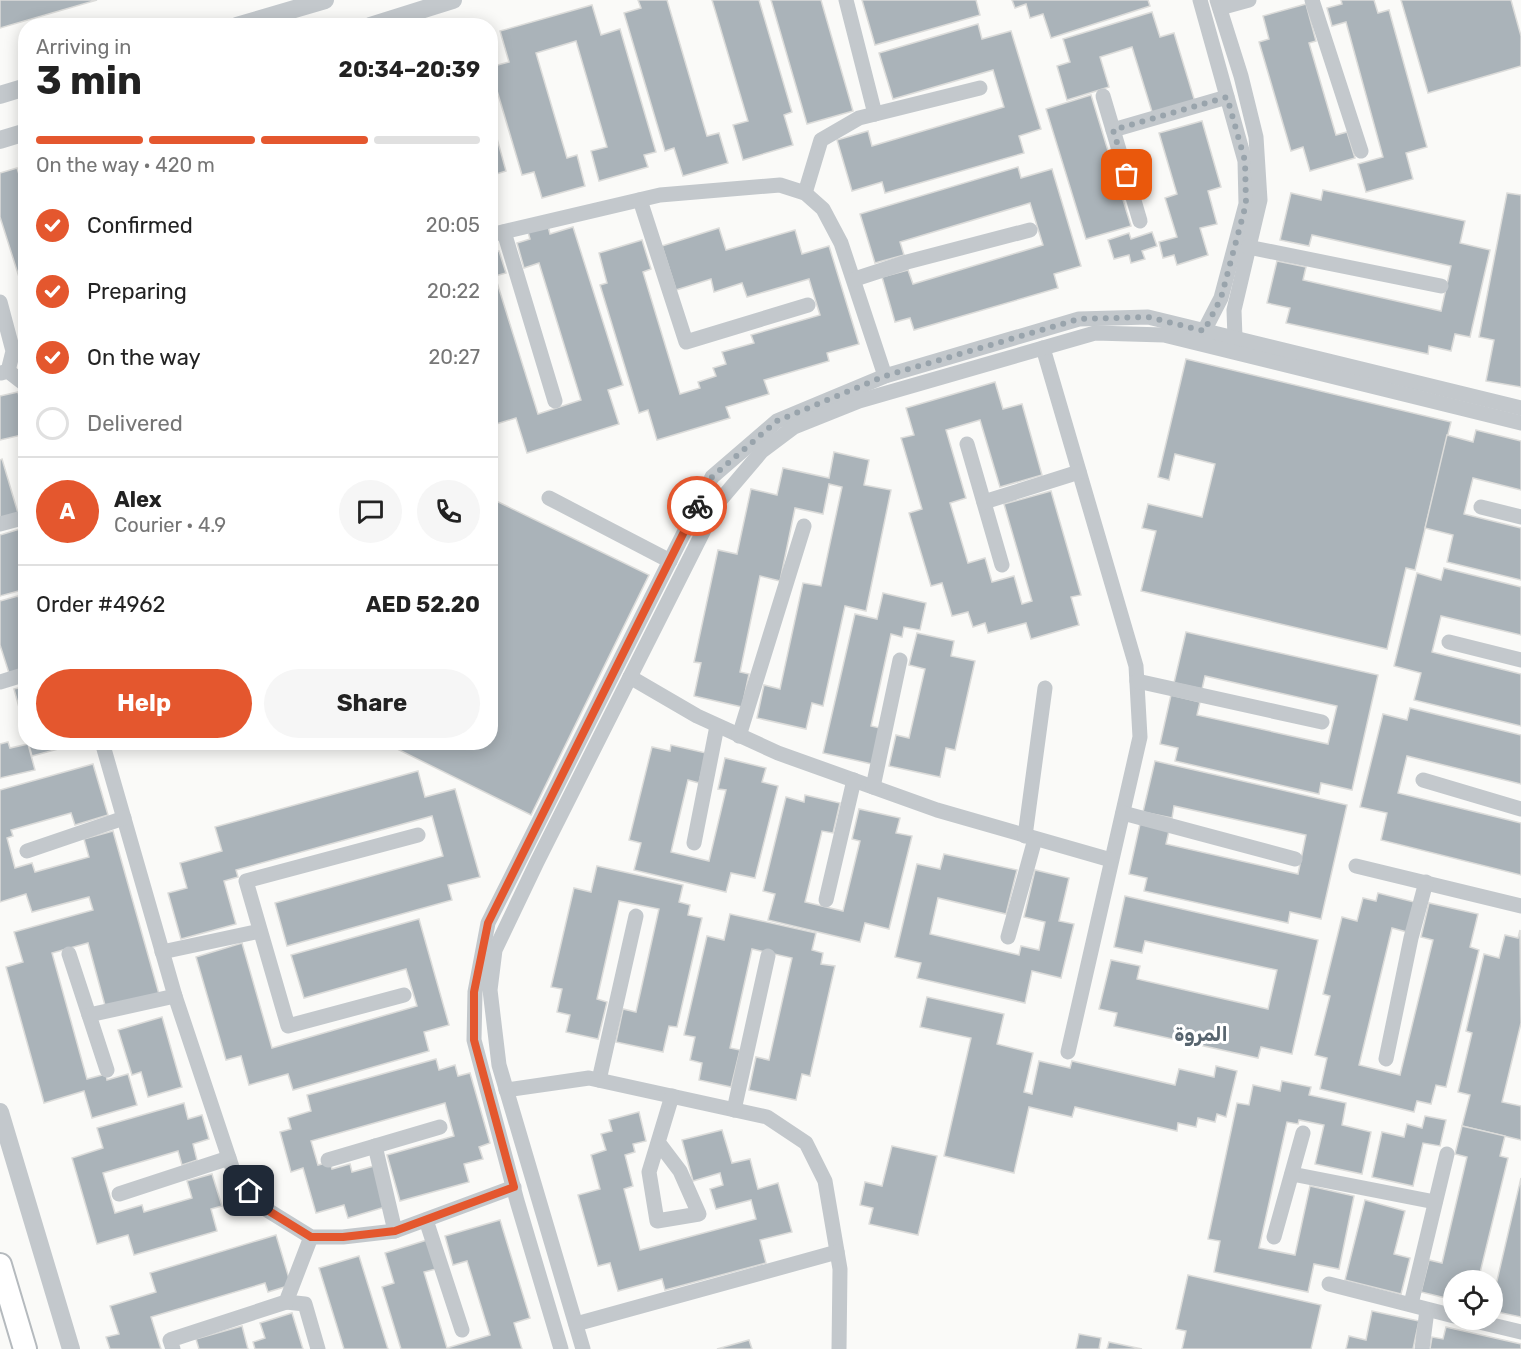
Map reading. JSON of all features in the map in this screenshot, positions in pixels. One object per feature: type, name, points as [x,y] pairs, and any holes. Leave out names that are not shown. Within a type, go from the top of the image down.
[{"type":"main road","points":[[0,1265],[25,1349]]},
{"type":"street","points":[[264,18],[325,0]]},
{"type":"street","points":[[396,18],[453,0]]},
{"type":"street","points":[[846,0],[875,114]]},
{"type":"street","points":[[1200,0],[1245,161],[1246,204],[1221,298],[1204,331]]},
{"type":"street","points":[[1235,338],[1234,310],[1260,200],[1256,137],[1241,76],[1219,4],[1249,0]]},
{"type":"street","points":[[1312,0],[1360,151]]},
{"type":"street","points":[[805,193],[821,140],[859,118],[980,88]]},
{"type":"street","points":[[0,94],[18,89]]},
{"type":"street","points":[[1103,96],[1140,221]]},
{"type":"street","points":[[1113,130],[1227,97]]},
{"type":"street","points":[[0,140],[18,134]]},
{"type":"street","points":[[498,233],[660,195],[780,185],[805,193],[823,209],[841,243],[855,279],[885,376]]},
{"type":"street","points":[[640,200],[686,342],[808,305]]},
{"type":"street","points":[[855,279],[907,262],[1030,230]]},
{"type":"street","points":[[498,236],[555,401]]},
{"type":"street","points":[[1248,247],[1441,286]]},
{"type":"street","points":[[0,303],[13,351],[4,372],[18,380]]},
{"type":"street","points":[[561,1349],[474,1040],[474,992],[488,923],[712,477],[777,421],[885,376],[1079,319],[1148,317],[1521,408]]},
{"type":"street","points":[[583,1349],[499,1065],[490,990],[495,950],[717,504],[762,451],[794,427],[859,401],[1095,333],[1164,335],[1521,423]]},
{"type":"street","points":[[1043,348],[1136,666],[1140,737],[1068,1052]]},
{"type":"street","points":[[967,444],[1002,565]]},
{"type":"street","points":[[984,502],[1079,472]]},
{"type":"street","points":[[549,498],[670,561]]},
{"type":"street","points":[[1481,507],[1521,517]]},
{"type":"street","points":[[0,524],[18,519]]},
{"type":"street","points":[[740,735],[804,526]]},
{"type":"street","points":[[1449,642],[1521,660]]},
{"type":"street","points":[[873,787],[900,660]]},
{"type":"street","points":[[0,682],[18,676]]},
{"type":"street","points":[[630,677],[697,716],[778,753],[937,810],[1111,861]]},
{"type":"street","points":[[1137,681],[1322,722]]},
{"type":"street","points":[[1008,937],[1030,837],[1045,688]]},
{"type":"street","points":[[694,843],[717,726]]},
{"type":"street","points":[[104,750],[175,996],[234,1173],[264,1208],[311,1237],[343,1237],[395,1231],[514,1187]]},
{"type":"street","points":[[826,900],[854,780]]},
{"type":"street","points":[[1423,780],[1521,809]]},
{"type":"street","points":[[1123,813],[1295,859]]},
{"type":"street","points":[[27,851],[124,818]]},
{"type":"street","points":[[404,995],[288,1026],[246,881],[418,835]]},
{"type":"street","points":[[1356,866],[1521,906]]},
{"type":"street","points":[[1386,1059],[1411,938],[1426,882]]},
{"type":"street","points":[[599,1080],[636,916]]},
{"type":"street","points":[[162,952],[260,931]]},
{"type":"street","points":[[69,954],[107,1070]]},
{"type":"street","points":[[734,1110],[768,956]]},
{"type":"street","points":[[89,1016],[175,996]]},
{"type":"street","points":[[506,1090],[589,1077],[766,1117],[806,1143],[825,1181],[840,1269],[839,1349]]},
{"type":"street","points":[[658,1142],[680,1171],[699,1214],[657,1221],[649,1172],[658,1142],[672,1096]]},
{"type":"street","points":[[0,1112],[71,1349]]},
{"type":"street","points":[[328,1160],[440,1127]]},
{"type":"street","points":[[1274,1237],[1303,1133]]},
{"type":"street","points":[[375,1146],[395,1231]]},
{"type":"street","points":[[1411,1304],[1447,1154]]},
{"type":"street","points":[[119,1194],[229,1158]]},
{"type":"street","points":[[1292,1174],[1435,1203]]},
{"type":"street","points":[[426,1220],[462,1330]]},
{"type":"street","points":[[286,1302],[311,1237]]},
{"type":"street","points":[[576,1324],[837,1252]]},
{"type":"street","points":[[1329,1284],[1443,1314]]},
{"type":"street","points":[[173,1349],[170,1340],[286,1302],[305,1304],[318,1349]]},
{"type":"street","points":[[1422,1349],[1427,1310]]},
{"type":"street","points":[[1503,1328],[1521,1332]]},
{"type":"building","points":[[0,0],[97,0],[35,18],[18,18],[18,23],[0,28]]},
{"type":"building","points":[[638,0],[667,0],[707,136],[719,133],[728,163],[683,176],[674,148],[665,151],[624,13],[641,8]]},
{"type":"building","points":[[712,0],[759,0],[792,112],[784,115],[793,145],[743,160],[733,125],[748,121]]},
{"type":"building","points":[[771,0],[821,0],[853,111],[807,124]]},
{"type":"building","points":[[862,0],[976,0],[980,15],[875,45]]},
{"type":"building","points":[[1012,0],[1148,0],[1150,6],[1051,38],[1043,14],[1030,18],[1026,4],[1015,8]]},
{"type":"building","points":[[1341,0],[1374,0],[1378,13],[1389,10],[1427,147],[1406,153],[1413,179],[1366,192],[1358,164],[1383,157],[1346,22],[1332,26],[1327,8],[1342,4]]},
{"type":"building","points":[[1401,0],[1511,0],[1521,36],[1521,66],[1428,93]]},
{"type":"building","points":[[1306,4],[1316,41],[1309,43],[1336,135],[1347,132],[1355,158],[1310,171],[1303,147],[1291,151],[1259,42],[1269,39],[1263,16]]},
{"type":"building","points":[[592,5],[601,35],[620,29],[656,152],[644,155],[648,167],[599,181],[591,151],[607,147],[576,41],[536,53],[567,158],[577,155],[585,186],[542,198],[534,172],[522,175],[498,94],[498,65],[509,62],[500,31]]},
{"type":"building","points":[[1152,12],[1160,37],[1174,33],[1195,102],[1153,115],[1132,47],[1100,57],[1109,87],[1067,100],[1057,66],[1070,62],[1063,39]]},
{"type":"building","points":[[978,24],[982,39],[1011,31],[1041,129],[1019,136],[1024,153],[885,193],[882,182],[852,191],[837,140],[868,131],[872,146],[1004,107],[993,70],[893,99],[879,53]]},
{"type":"building","points":[[1091,95],[1131,226],[1086,239],[1046,109]]},
{"type":"building","points":[[1202,121],[1221,187],[1208,191],[1217,224],[1200,228],[1208,255],[1177,265],[1174,255],[1163,258],[1159,242],[1177,237],[1165,198],[1177,194],[1159,133]]},
{"type":"building","points":[[498,142],[506,171],[498,174]]},
{"type":"building","points":[[1018,167],[1021,178],[1052,169],[1081,266],[1054,274],[1058,288],[914,330],[910,318],[895,322],[882,277],[908,270],[913,284],[1043,245],[1030,203],[900,242],[904,255],[875,263],[860,214]]},
{"type":"building","points":[[17,168],[18,171],[18,274],[0,217],[0,173]]},
{"type":"building","points":[[1323,190],[1465,221],[1460,243],[1490,250],[1470,337],[1455,334],[1451,351],[1429,346],[1428,354],[1286,323],[1290,308],[1267,303],[1277,261],[1306,267],[1303,280],[1441,311],[1451,266],[1312,235],[1309,246],[1280,240],[1291,193],[1321,200]]},
{"type":"building","points":[[1507,193],[1521,195],[1521,387],[1486,381],[1494,340],[1479,337]]},
{"type":"building","points":[[548,226],[550,234],[573,227],[623,385],[608,390],[619,424],[527,453],[516,418],[498,423],[498,286],[538,414],[581,400],[539,263],[524,268],[517,243],[530,239],[528,232]]},
{"type":"building","points":[[719,228],[726,250],[795,230],[802,254],[829,246],[859,344],[827,353],[829,361],[764,380],[769,394],[726,407],[730,418],[657,440],[648,410],[639,413],[600,285],[607,283],[599,253],[642,240],[651,269],[643,272],[680,394],[700,388],[698,382],[716,376],[713,368],[726,364],[722,352],[754,343],[751,335],[820,315],[809,279],[747,297],[742,283],[714,292],[711,279],[676,290],[662,246]]},
{"type":"building","points":[[1152,232],[1157,246],[1142,251],[1145,259],[1131,263],[1129,255],[1114,259],[1108,240],[1129,233],[1131,239]]},
{"type":"building","points":[[498,251],[499,251],[506,273],[498,275]]},
{"type":"building","points":[[1186,359],[1451,422],[1415,570],[1406,568],[1387,649],[1141,591],[1156,531],[1142,528],[1148,504],[1202,517],[1215,464],[1175,454],[1169,480],[1158,477]]},
{"type":"building","points":[[995,382],[1003,409],[1022,404],[1042,475],[1000,487],[980,420],[946,430],[966,498],[950,503],[968,563],[985,558],[992,582],[1014,576],[1022,604],[1032,601],[1004,504],[1051,491],[1081,595],[1071,597],[1079,625],[1031,639],[1026,623],[988,633],[985,623],[973,627],[968,612],[952,616],[942,583],[931,586],[909,513],[922,509],[901,438],[914,435],[906,408]]},
{"type":"building","points":[[18,392],[18,436],[0,440],[0,396]]},
{"type":"building","points":[[1476,430],[1521,441],[1521,490],[1473,478],[1464,514],[1521,528],[1521,580],[1447,562],[1453,535],[1425,528],[1447,435],[1473,442]]},
{"type":"building","points":[[834,452],[869,460],[864,485],[891,490],[866,611],[845,606],[823,706],[812,703],[806,729],[757,718],[764,685],[780,689],[803,583],[821,586],[842,487],[829,484],[823,514],[795,508],[780,581],[760,576],[740,672],[749,674],[742,707],[694,696],[701,663],[694,662],[718,550],[737,554],[751,489],[777,495],[783,468],[829,478]]},
{"type":"building","points":[[2,459],[18,513],[0,518],[0,460]]},
{"type":"building","points":[[498,502],[649,575],[531,815],[399,750],[498,750]]},
{"type":"building","points":[[18,530],[18,591],[0,596],[0,535]]},
{"type":"building","points":[[1444,568],[1521,587],[1521,635],[1441,616],[1432,652],[1521,674],[1521,726],[1414,700],[1421,673],[1394,666],[1417,573],[1441,580]]},
{"type":"building","points":[[883,593],[926,603],[920,630],[904,627],[902,637],[891,634],[871,726],[880,728],[872,764],[823,753],[855,614],[877,619]]},
{"type":"building","points":[[18,596],[18,670],[9,673],[0,645],[0,601]]},
{"type":"building","points":[[1186,632],[1378,675],[1352,790],[1321,783],[1319,794],[1175,761],[1178,748],[1160,744],[1171,695],[1200,702],[1197,715],[1328,744],[1337,706],[1205,676],[1202,689],[1174,683]]},
{"type":"building","points":[[917,633],[954,641],[951,656],[975,661],[955,750],[946,748],[940,777],[889,766],[896,735],[909,738],[925,669],[909,665]]},
{"type":"building","points":[[18,688],[18,704],[14,689]]},
{"type":"building","points":[[1410,708],[1521,735],[1521,784],[1407,756],[1398,793],[1521,823],[1521,875],[1381,840],[1387,813],[1360,807],[1383,714],[1407,720]]},
{"type":"building","points":[[8,742],[10,748],[18,746],[18,750],[30,750],[35,770],[0,778],[0,744]]},
{"type":"building","points":[[671,745],[706,753],[699,783],[688,780],[671,852],[709,861],[726,790],[718,789],[725,758],[766,768],[762,782],[778,786],[755,878],[731,873],[726,892],[634,870],[641,843],[629,840],[652,747],[670,751]]},
{"type":"building","points":[[30,750],[54,750],[32,756]]},
{"type":"building","points":[[1155,761],[1347,805],[1321,919],[1290,912],[1288,923],[1144,891],[1147,878],[1129,874],[1140,824],[1169,831],[1166,844],[1298,874],[1306,835],[1174,806],[1172,818],[1143,812]]},
{"type":"building","points":[[93,764],[108,815],[75,825],[71,813],[11,830],[13,836],[7,838],[15,868],[32,863],[35,872],[89,857],[84,839],[113,831],[159,994],[106,1009],[88,943],[52,953],[87,1079],[106,1074],[107,1080],[128,1074],[137,1105],[92,1118],[84,1091],[44,1103],[6,967],[23,962],[14,932],[93,910],[89,897],[32,912],[26,894],[0,902],[0,790]]},
{"type":"building","points":[[418,771],[425,797],[455,789],[480,877],[448,885],[452,900],[287,946],[275,903],[443,856],[432,816],[236,870],[238,877],[224,881],[236,924],[181,939],[168,893],[187,888],[180,863],[222,851],[215,827]]},
{"type":"building","points":[[805,795],[840,803],[833,833],[822,831],[805,902],[843,911],[860,841],[852,839],[859,809],[900,818],[896,833],[912,836],[889,929],[865,923],[860,942],[768,920],[775,894],[763,891],[786,797],[804,802]]},
{"type":"building","points":[[944,854],[1017,870],[1006,914],[938,898],[930,934],[1019,955],[1021,946],[1039,950],[1045,922],[1024,917],[1035,870],[1069,878],[1059,921],[1074,924],[1061,978],[1032,971],[1025,1003],[917,978],[921,963],[895,957],[917,864],[940,869]]},
{"type":"building","points":[[597,866],[683,885],[679,902],[690,905],[688,915],[702,918],[677,1027],[669,1026],[663,1052],[616,1042],[623,1009],[636,1012],[659,909],[619,901],[597,999],[607,1002],[598,1039],[566,1032],[570,1015],[557,1012],[562,989],[551,987],[574,888],[591,892]]},
{"type":"building","points":[[1378,893],[1414,902],[1407,932],[1392,928],[1359,1065],[1400,1075],[1433,940],[1421,937],[1429,903],[1478,914],[1470,947],[1479,950],[1446,1087],[1436,1085],[1431,1104],[1417,1101],[1414,1112],[1320,1089],[1327,1058],[1315,1055],[1330,996],[1323,994],[1342,917],[1357,921],[1363,898],[1376,901]]},
{"type":"building","points":[[1125,896],[1318,940],[1292,1054],[1261,1047],[1258,1058],[1114,1026],[1117,1013],[1099,1009],[1111,960],[1140,966],[1137,979],[1268,1009],[1277,970],[1145,941],[1142,953],[1114,947]]},
{"type":"building","points":[[730,914],[816,933],[812,950],[823,953],[821,964],[835,966],[810,1076],[802,1074],[796,1100],[749,1090],[756,1057],[769,1060],[792,958],[752,949],[730,1048],[740,1050],[731,1087],[699,1080],[702,1063],[690,1060],[695,1037],[684,1035],[707,936],[724,940]]},
{"type":"building","points":[[419,919],[449,1025],[424,1032],[429,1051],[293,1090],[288,1074],[249,1085],[241,1056],[226,1060],[196,957],[242,943],[272,1048],[417,1006],[406,969],[304,998],[291,955]]},
{"type":"building","points":[[1520,930],[1521,1023],[1502,1102],[1521,1106],[1521,1140],[1462,1126],[1470,1095],[1458,1092],[1472,1033],[1466,1031],[1484,954],[1499,958],[1505,935],[1518,938]]},
{"type":"building","points":[[927,997],[1004,1014],[997,1044],[1033,1053],[1024,1092],[1032,1094],[1039,1061],[1070,1068],[1072,1061],[1175,1085],[1179,1069],[1214,1077],[1216,1066],[1237,1071],[1226,1117],[1217,1114],[1215,1122],[1198,1118],[1196,1127],[1178,1123],[1177,1131],[1075,1107],[1072,1117],[1029,1107],[1014,1173],[944,1156],[971,1038],[920,1027]]},
{"type":"building","points":[[162,1017],[182,1087],[148,1097],[141,1072],[132,1075],[118,1030]]},
{"type":"building","points":[[436,1059],[439,1070],[455,1065],[458,1076],[470,1073],[490,1143],[479,1147],[483,1159],[464,1164],[469,1182],[400,1201],[387,1155],[454,1136],[445,1103],[311,1141],[318,1165],[330,1162],[332,1169],[350,1164],[352,1172],[374,1166],[385,1207],[348,1218],[344,1205],[316,1213],[303,1168],[291,1172],[280,1132],[291,1129],[288,1118],[311,1111],[307,1095]]},
{"type":"building","points":[[1282,1081],[1311,1087],[1309,1095],[1346,1103],[1342,1125],[1371,1132],[1362,1174],[1315,1164],[1324,1125],[1299,1120],[1298,1124],[1287,1122],[1259,1248],[1295,1255],[1310,1186],[1354,1196],[1339,1269],[1314,1264],[1308,1292],[1214,1272],[1220,1241],[1208,1239],[1237,1103],[1249,1105],[1253,1085],[1280,1091]]},
{"type":"building","points":[[184,1103],[188,1119],[202,1115],[209,1139],[193,1144],[197,1160],[182,1165],[178,1151],[103,1173],[115,1213],[142,1205],[144,1212],[192,1198],[187,1181],[212,1174],[222,1206],[211,1209],[217,1231],[134,1255],[128,1235],[97,1244],[72,1158],[103,1148],[97,1128]]},
{"type":"building","points":[[639,1112],[646,1141],[633,1144],[635,1152],[625,1155],[633,1186],[624,1189],[640,1250],[756,1219],[751,1200],[716,1209],[710,1189],[723,1185],[720,1173],[693,1181],[682,1140],[722,1130],[732,1163],[750,1159],[758,1189],[778,1183],[792,1232],[760,1240],[766,1263],[665,1290],[662,1279],[618,1291],[610,1263],[598,1266],[578,1195],[600,1189],[591,1155],[606,1150],[601,1134],[612,1131],[609,1120]]},
{"type":"building","points":[[1425,1116],[1446,1120],[1440,1146],[1423,1143],[1413,1186],[1372,1177],[1382,1132],[1404,1137],[1407,1124],[1422,1128]]},
{"type":"building","points":[[1462,1126],[1505,1136],[1500,1156],[1508,1158],[1481,1270],[1443,1270],[1443,1297],[1421,1292],[1429,1260],[1442,1263],[1467,1157],[1455,1154]]},
{"type":"building","points":[[892,1146],[937,1156],[918,1235],[869,1224],[873,1208],[860,1205],[865,1182],[882,1186]]},
{"type":"building","points":[[1521,1178],[1521,1317],[1503,1313],[1503,1270],[1499,1270]]},
{"type":"building","points":[[1365,1200],[1405,1211],[1394,1254],[1410,1258],[1401,1294],[1345,1280]]},
{"type":"building","points":[[500,1220],[530,1318],[514,1323],[522,1349],[401,1349],[382,1287],[394,1283],[385,1253],[427,1240],[436,1269],[424,1272],[447,1348],[490,1335],[467,1261],[453,1265],[445,1236]]},
{"type":"building","points":[[276,1235],[291,1285],[268,1292],[265,1283],[151,1317],[161,1349],[110,1349],[106,1337],[119,1334],[110,1306],[156,1292],[150,1273]]},
{"type":"building","points":[[359,1256],[388,1349],[344,1349],[319,1268]]},
{"type":"building","points":[[1188,1275],[1321,1305],[1311,1349],[1182,1349],[1186,1331],[1176,1329]]},
{"type":"building","points":[[1372,1311],[1419,1321],[1413,1349],[1346,1349],[1349,1336],[1366,1340]]},
{"type":"building","points":[[292,1313],[303,1349],[255,1349],[253,1342],[265,1338],[260,1323]]},
{"type":"building","points":[[242,1326],[248,1349],[199,1349],[196,1339]]},
{"type":"building","points":[[1445,1330],[1459,1330],[1521,1344],[1521,1349],[1430,1349],[1432,1337],[1443,1339]]},
{"type":"building","points":[[1079,1334],[1101,1338],[1099,1349],[1076,1349]]},
{"type":"building","points":[[749,1340],[752,1349],[717,1349]]},
{"type":"building","points":[[1109,1342],[1142,1349],[1107,1349]]},
{"type":"way so far","points":[[697,506],[712,477],[777,421],[885,376],[1079,319],[1148,317],[1204,331],[1221,298],[1246,204],[1245,161],[1227,97],[1113,130],[1127,175]]},
{"type":"district","name":"المروة","points":[[1201,1034]]},
{"type":"route","points":[[249,1191],[264,1208],[311,1237],[343,1237],[395,1231],[514,1187],[474,1040],[474,992],[488,923],[697,506]]}]
